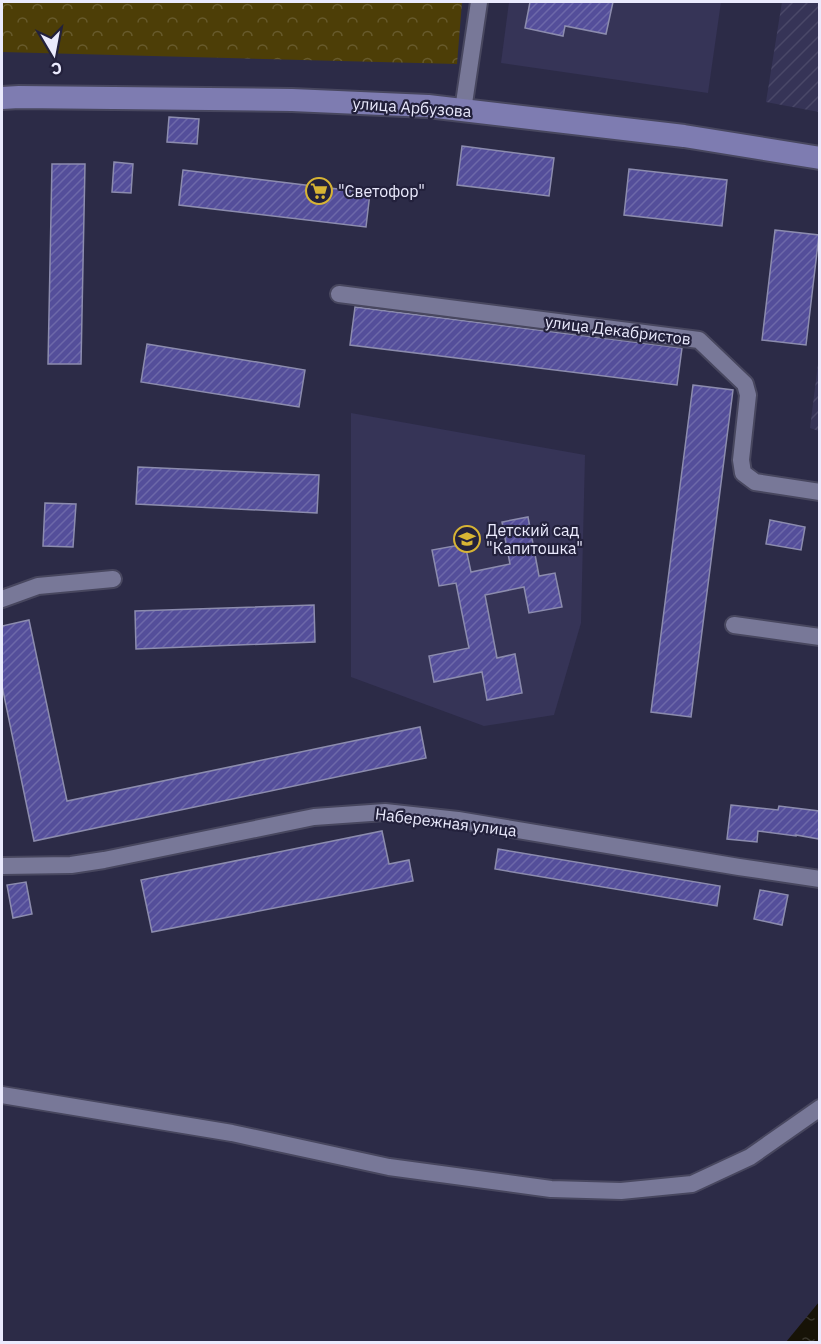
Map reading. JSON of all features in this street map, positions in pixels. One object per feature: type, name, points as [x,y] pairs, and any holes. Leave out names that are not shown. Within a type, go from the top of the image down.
[{"type":"street","points":[[464,110],[479,2]]},
{"type":"street","name":"улица Арбузова","points":[[2,98],[280,100],[419,106],[684,136],[819,158]]},
{"type":"street","name":"улица Декабристов","points":[[339,294],[699,340],[745,384],[748,395],[741,460],[743,473],[755,483],[819,492]]},
{"type":"street","points":[[2,598],[38,586],[113,579]]},
{"type":"street","points":[[734,626],[819,637]]},
{"type":"street","name":"Набережная улица","points":[[2,866],[71,865],[314,818],[385,812],[458,820],[819,879]]},
{"type":"street","points":[[2,1095],[232,1133],[389,1167],[551,1189],[621,1191],[692,1184],[750,1156],[819,1108]]},
{"type":"shaded area","points":[[509,2],[721,2],[708,93],[501,63]]},
{"type":"shaded area","points":[[782,2],[819,2],[819,112],[766,102]]},
{"type":"shaded area","points":[[819,356],[819,431],[810,428]]},
{"type":"shaded area","name":"Детский сад \"Капитошка\"","points":[[351,413],[585,455],[581,623],[554,715],[484,726],[351,677]]},
{"type":"green space","points":[[2,2],[462,2],[457,64],[2,52]]},
{"type":"water","points":[[819,1302],[819,1342],[786,1342]]},
{"type":"building","points":[[530,2],[613,2],[606,34],[565,26],[563,36],[525,28]]},
{"type":"building","points":[[169,117],[199,119],[197,144],[167,142]]},
{"type":"building","points":[[462,146],[554,158],[549,196],[457,185]]},
{"type":"building","points":[[114,162],[133,164],[131,193],[112,192]]},
{"type":"building","points":[[52,164],[85,164],[81,364],[48,364]]},
{"type":"building","points":[[629,169],[727,180],[722,226],[624,215]]},
{"type":"building","points":[[183,170],[370,193],[366,227],[179,205]]},
{"type":"building","points":[[775,230],[819,235],[806,345],[762,340]]},
{"type":"building","points":[[355,307],[682,348],[677,385],[350,345]]},
{"type":"building","points":[[147,344],[305,370],[299,407],[141,382]]},
{"type":"building","points":[[693,385],[733,390],[691,717],[651,712]]},
{"type":"building","points":[[138,467],[319,475],[317,513],[136,504]]},
{"type":"building","points":[[45,503],[76,504],[73,547],[43,546]]},
{"type":"building","points":[[528,517],[539,576],[555,573],[562,607],[529,613],[524,587],[485,595],[497,658],[515,654],[522,693],[487,700],[482,672],[434,682],[429,656],[469,648],[456,583],[439,586],[432,550],[465,544],[471,572],[510,564],[502,522]]},
{"type":"building","points":[[770,520],[805,527],[801,550],[766,544]]},
{"type":"building","points":[[314,605],[315,642],[136,649],[135,611]]},
{"type":"building","points":[[29,620],[67,801],[420,727],[426,758],[34,841],[2,686],[2,626]]},
{"type":"building","points":[[731,805],[778,810],[779,806],[819,811],[819,839],[758,831],[757,842],[727,839]]},
{"type":"building","points":[[382,831],[389,864],[409,860],[413,881],[152,932],[141,880]]},
{"type":"building","points":[[498,849],[720,886],[717,906],[495,869]]},
{"type":"building","points":[[26,882],[32,914],[13,918],[7,885]]},
{"type":"building","points":[[760,890],[788,895],[782,925],[754,919]]},
{"type":"place","name":"\"Светофор\"","points":[[319,191]]},
{"type":"place","name":"Детский сад \"Капитошка\"","points":[[467,539]]}]
